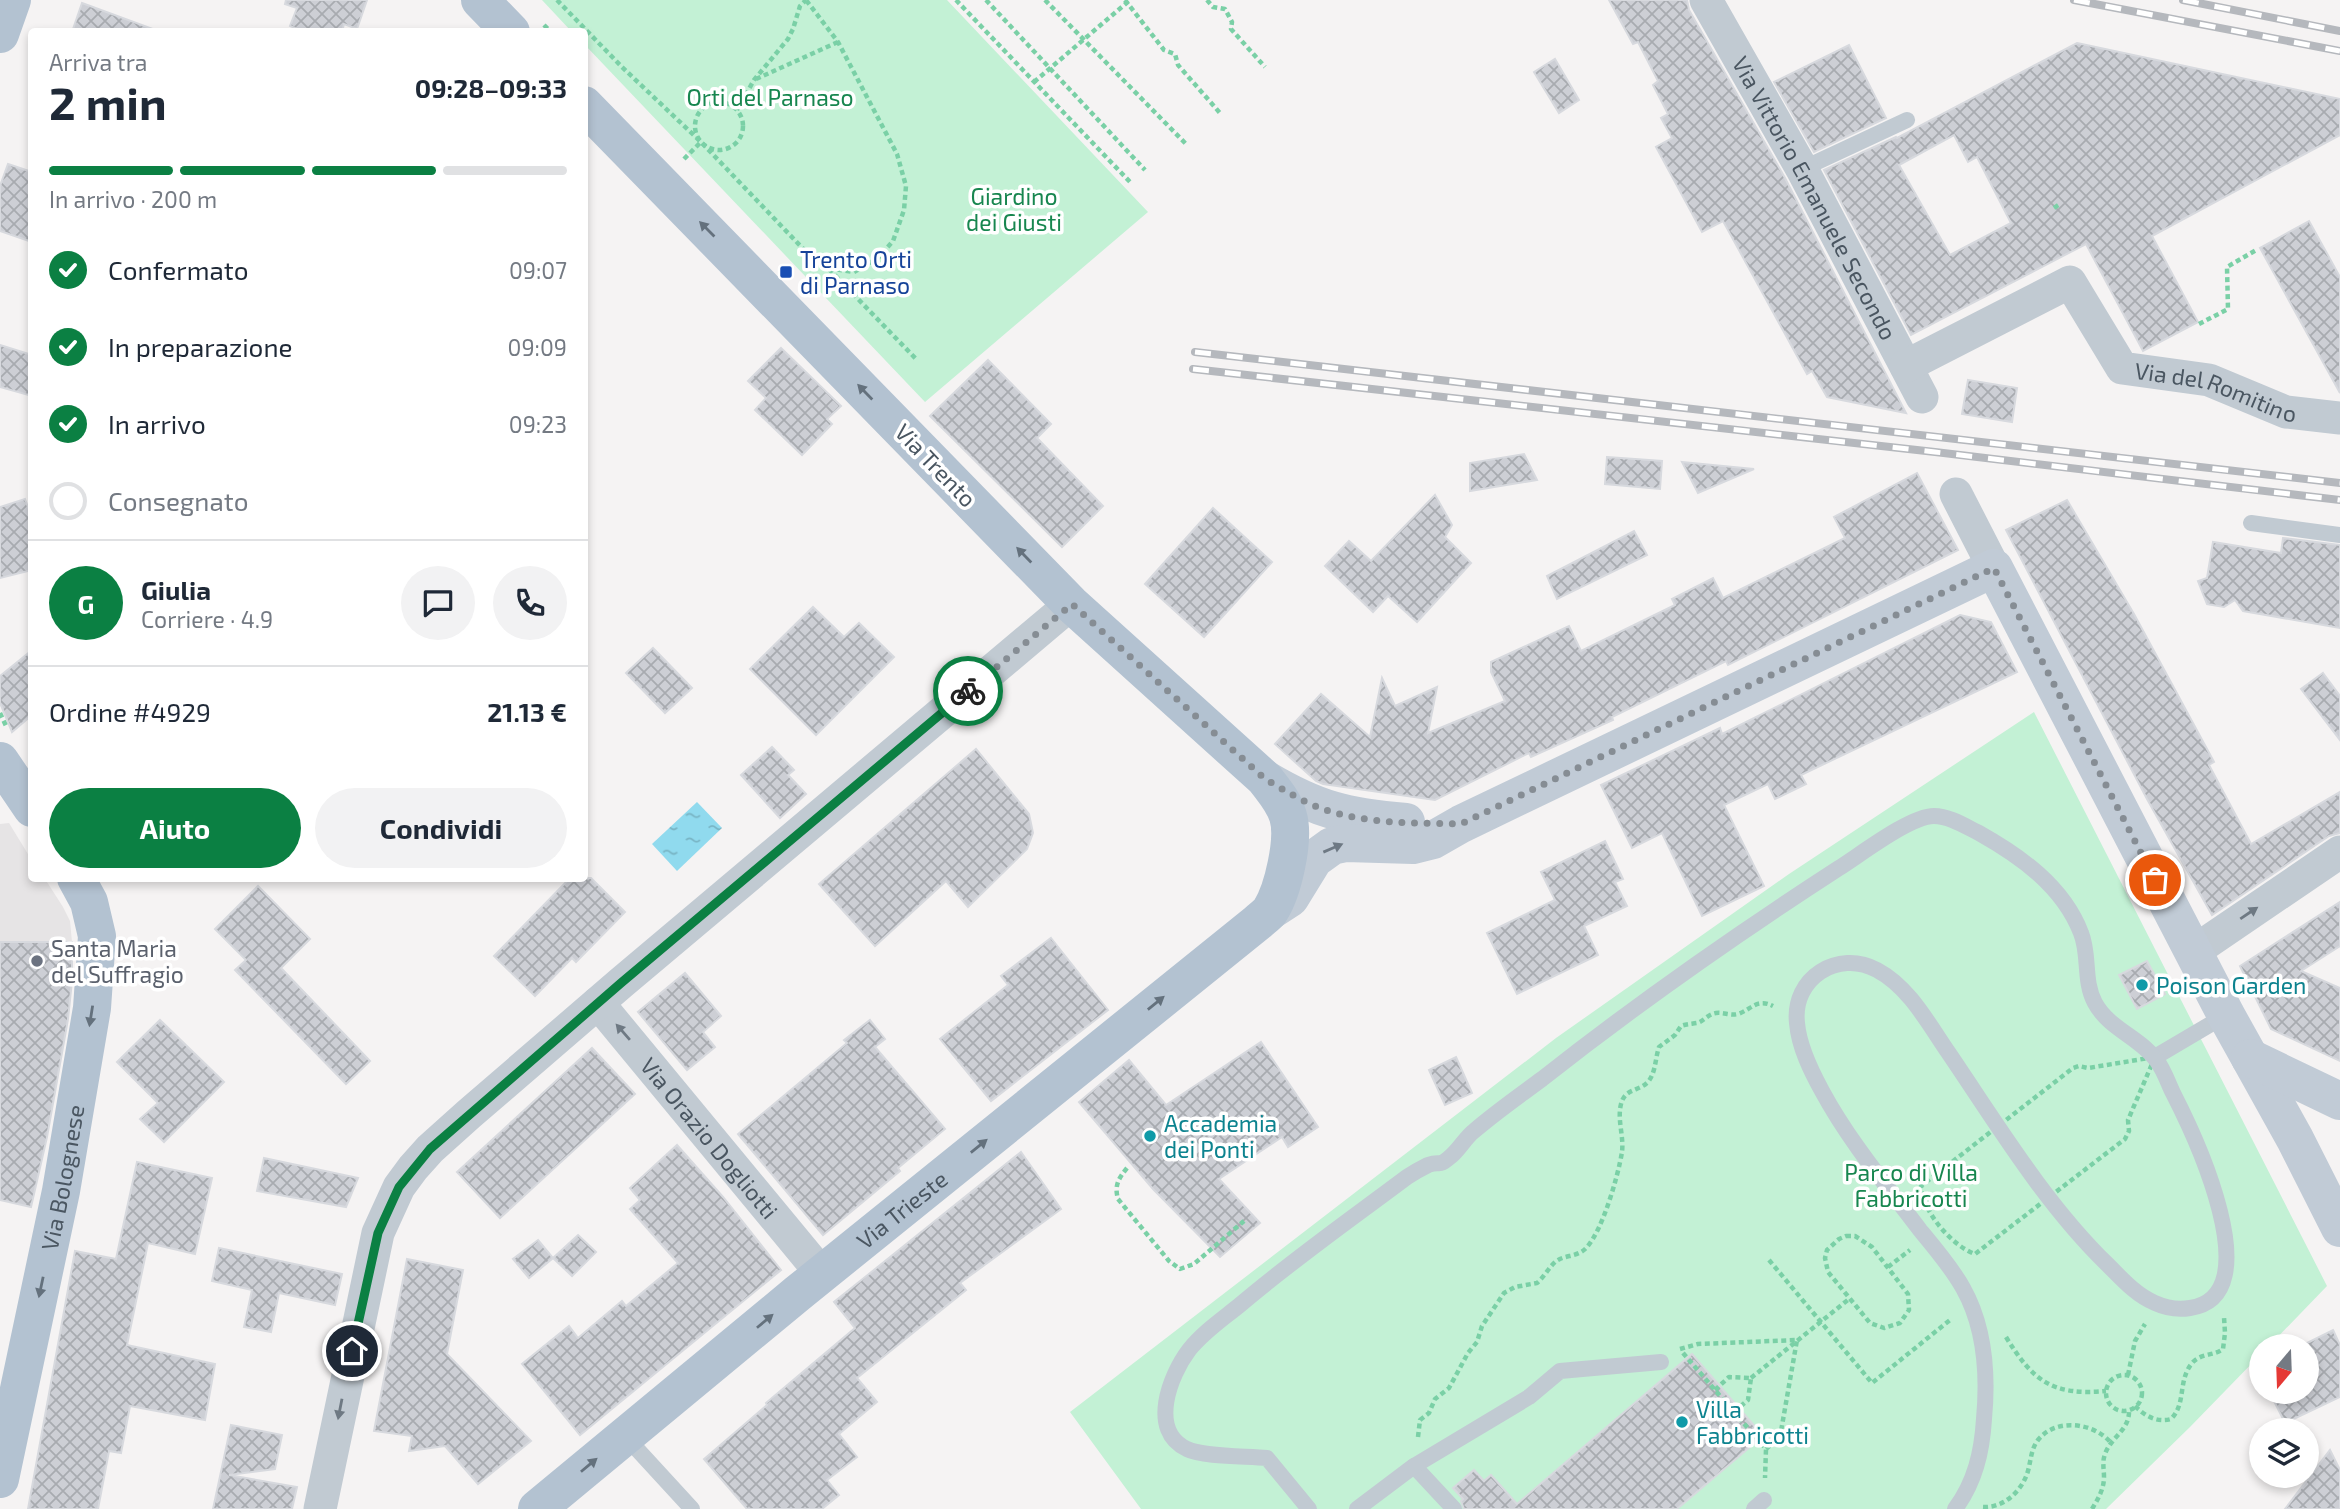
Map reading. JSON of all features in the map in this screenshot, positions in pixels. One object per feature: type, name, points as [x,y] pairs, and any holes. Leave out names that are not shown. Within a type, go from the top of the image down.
[{"type":"main road","points":[[0,34],[12,0]]},
{"type":"main road","points":[[480,0],[507,28]]},
{"type":"main road","name":"Via Trento","points":[[588,109],[1072,604],[1265,779],[1283,803],[1289,819],[1288,855],[1270,911]]},
{"type":"main road","points":[[0,761],[28,802]]},
{"type":"main road","name":"Via Bolognese","points":[[0,1479],[61,1191],[92,1008],[97,957],[95,923],[89,902],[78,882]]},
{"type":"main road","name":"Via Trieste","points":[[537,1509],[1270,911]]},
{"type":"street","name":"Via Vittorio Emanuele Secondo","points":[[1706,0],[1802,169],[1922,397]]},
{"type":"street","name":"Via del Romitino","points":[[1906,366],[2070,282],[2122,368],[2209,380],[2286,412],[2340,418]]},
{"type":"street","points":[[1956,494],[2226,1016],[2295,1139],[2329,1176],[2340,1228]]},
{"type":"street","name":"Via Trieste","points":[[1270,911],[1290,898],[1314,859],[1332,846],[1346,843],[1412,845],[1433,840],[1461,824],[1994,568]]},
{"type":"street","points":[[320,1509],[378,1233],[399,1187],[430,1149],[598,1003],[1072,604]]},
{"type":"street","name":"Via Trieste","points":[[1265,779],[1299,799],[1329,811],[1387,821],[1461,824]]},
{"type":"street","points":[[2193,952],[2340,852]]},
{"type":"street","name":"Via Orazio Dogliotti","points":[[598,1003],[822,1274]]},
{"type":"street","points":[[2250,1058],[2340,1101]]},
{"type":"street","points":[[2295,1139],[2310,1123],[2340,1113]]},
{"type":"lane","points":[[1802,169],[1907,120]]},
{"type":"lane","points":[[2250,523],[2340,535]]},
{"type":"lane","points":[[1310,1509],[1266,1458],[1198,1452],[1184,1447],[1174,1438],[1166,1422],[1167,1402],[1176,1373],[1190,1348],[1266,1283],[1407,1177],[1426,1166],[1446,1161],[1471,1133],[1642,1003],[1793,898],[1926,816],[1953,821],[1998,845],[2035,871],[2054,891],[2078,926],[2084,940],[2087,979],[2095,1003],[2116,1027],[2155,1057],[2193,1135],[2217,1195],[2226,1250],[2222,1280],[2218,1292],[2211,1300],[2198,1307],[2179,1309],[2163,1307],[2143,1297],[2093,1251],[2049,1196],[1922,1013],[1895,982],[1870,966],[1850,962],[1822,969],[1803,989],[1796,1007],[1803,1050],[1829,1104],[1866,1160],[1962,1285],[1979,1330],[1986,1373],[1983,1440],[1977,1466],[1965,1495],[1955,1509]]},
{"type":"lane","points":[[2155,1057],[2226,1016]]},
{"type":"lane","points":[[1357,1509],[1414,1466],[1530,1397],[1560,1371],[1661,1362]]},
{"type":"lane","points":[[625,1436],[692,1509]]},
{"type":"lane","points":[[1414,1466],[1454,1509]]},
{"type":"path","points":[[557,0],[584,28]]},
{"type":"path","points":[[737,110],[754,80],[788,39],[800,6],[806,0],[838,42],[897,154],[906,186],[904,210],[893,241],[878,258],[854,272],[828,268]]},
{"type":"path","points":[[956,0],[1131,183]]},
{"type":"path","points":[[986,0],[1145,170]]},
{"type":"path","points":[[1045,0],[1186,144]]},
{"type":"path","points":[[1207,0],[1213,7],[1225,9],[1230,16],[1231,29],[1265,67]]},
{"type":"path","points":[[1034,82],[1127,1],[1164,50],[1175,54],[1178,65],[1220,113]]},
{"type":"path","points":[[588,32],[701,142],[811,257],[828,268],[917,360]]},
{"type":"path","points":[[754,80],[838,42]]},
{"type":"path","points":[[712,103],[722,103],[737,110],[743,128],[741,138],[735,145],[717,150],[708,148],[701,142],[696,133],[696,124],[698,115],[704,108],[712,103]]},
{"type":"path","points":[[680,163],[701,142]]},
{"type":"path","points":[[2054,208],[2060,204]]},
{"type":"path","points":[[2199,324],[2228,309],[2227,267],[2258,249]]},
{"type":"path","points":[[1420,1419],[1429,1413],[1435,1399],[1449,1388],[1477,1342],[1482,1326],[1504,1293],[1515,1287],[1537,1283],[1554,1263],[1581,1253],[1592,1240],[1605,1211],[1623,1149],[1620,1106],[1630,1090],[1646,1084],[1653,1074],[1659,1047],[1675,1035],[1681,1026],[1695,1024],[1715,1013],[1740,1013],[1765,1002],[1786,1010],[1796,1007]]},
{"type":"path","points":[[2049,1196],[2125,1139],[2129,1129],[2128,1120],[2155,1057]]},
{"type":"path","points":[[1999,1125],[2073,1068],[2088,1068]]},
{"type":"path","points":[[1921,1186],[1975,1144]]},
{"type":"path","points":[[1127,1168],[1115,1189],[1118,1199],[1168,1261],[1180,1269],[1194,1264],[1244,1221]]},
{"type":"path","points":[[1975,1254],[2025,1214]]},
{"type":"path","points":[[1855,1236],[1872,1247],[1902,1284],[1910,1302],[1909,1310],[1900,1323],[1884,1328],[1870,1323],[1849,1299],[1828,1272],[1825,1258],[1827,1250],[1839,1238],[1855,1236]]},
{"type":"path","points":[[1769,1260],[1872,1383],[1946,1323]]},
{"type":"path","points":[[2137,1408],[2152,1418],[2163,1421],[2171,1419],[2180,1408],[2183,1379],[2192,1363],[2204,1354],[2223,1349],[2224,1321],[2218,1292]]},
{"type":"path","points":[[1715,1390],[1729,1377],[1751,1378],[1849,1299]]},
{"type":"path","points":[[2128,1376],[2130,1354],[2137,1336],[2146,1322],[2163,1307]]},
{"type":"path","points":[[1979,1330],[1988,1324],[1999,1326],[2026,1367],[2054,1387],[2079,1393],[2106,1391]]},
{"type":"path","points":[[1680,1349],[1698,1344],[1797,1340]]},
{"type":"path","points":[[1687,1358],[1766,1449],[1780,1437],[1797,1340]]},
{"type":"path","points":[[2128,1376],[2137,1382],[2141,1390],[2137,1408],[2129,1410],[2113,1406],[2106,1397],[2111,1381],[2116,1377],[2128,1376]]},
{"type":"path","points":[[1734,1412],[1748,1400],[1751,1378]]},
{"type":"path","points":[[2092,1509],[2103,1487],[2103,1459],[2124,1429],[2129,1410]]},
{"type":"path","points":[[1965,1495],[1983,1506],[1994,1507],[2007,1500],[2023,1482],[2036,1443],[2043,1434],[2056,1428],[2077,1425],[2089,1427],[2106,1436],[2112,1443]]},
{"type":"shaded area","points":[[9,823],[28,854],[28,882],[47,882],[63,907],[70,921],[72,942],[2,942],[1,980],[72,981],[64,1041],[0,1042],[0,824]]},
{"type":"green space","points":[[542,0],[947,0],[1148,212],[925,402],[588,48],[588,28],[568,28]]},
{"type":"green space","name":"Parco di Villa Fabbricotti","points":[[2034,712],[2327,1286],[2281,1334],[2249,1334],[2249,1366],[2106,1509],[1141,1509],[1070,1412],[1556,1038],[1789,874]]},
{"type":"water","points":[[697,802],[722,828],[677,871],[652,844]]},
{"type":"building","points":[[286,0],[367,0],[357,28],[344,24],[343,28],[295,28],[290,26],[297,8],[285,4]]},
{"type":"building","points":[[1609,0],[1687,0],[1689,10],[1785,178],[1906,413],[1827,397],[1812,371],[1807,374],[1723,221],[1702,232],[1656,147],[1672,138],[1661,118],[1668,114],[1653,85],[1658,81],[1638,42],[1633,44]]},
{"type":"building","points":[[82,3],[150,28],[73,28]]},
{"type":"building","points":[[2077,43],[2340,99],[2340,135],[2152,236],[2198,322],[2143,351],[2086,244],[1911,335],[1824,170],[1897,138]],"holes":[[[1954,135],[1968,162],[1977,157],[2011,223],[1950,255],[1899,165]]]},
{"type":"building","points":[[1849,45],[1886,118],[1814,152],[1774,82]]},
{"type":"building","points":[[1555,59],[1579,100],[1559,113],[1534,72]]},
{"type":"building","points":[[8,164],[28,171],[28,241],[0,231],[0,186]]},
{"type":"building","points":[[2309,221],[2340,277],[2340,393],[2260,248]]},
{"type":"building","points":[[0,345],[28,354],[28,395],[0,387]]},
{"type":"building","points":[[781,348],[841,406],[827,419],[832,424],[802,455],[755,410],[766,398],[748,381]]},
{"type":"building","points":[[988,360],[1051,424],[1037,438],[1103,506],[1062,547],[930,416]]},
{"type":"building","points":[[1968,380],[2017,388],[2012,422],[1962,414]]},
{"type":"building","points":[[1524,454],[1537,480],[1470,491],[1470,463]]},
{"type":"building","points":[[1607,457],[1662,461],[1660,489],[1605,484]]},
{"type":"building","points":[[1682,462],[1754,469],[1698,493]]},
{"type":"building","points":[[1917,473],[1958,550],[1728,665],[1726,661],[1612,717],[1613,720],[1531,757],[1529,753],[1435,800],[1323,784],[1316,781],[1275,744],[1321,694],[1370,737],[1382,678],[1395,706],[1437,687],[1428,733],[1505,701],[1491,672],[1491,662],[1569,626],[1581,651],[1675,605],[1672,599],[1713,578],[1723,598],[1845,538],[1834,517]]},
{"type":"building","points":[[1435,495],[1452,525],[1445,537],[1471,563],[1417,622],[1388,596],[1373,612],[1325,566],[1349,541],[1371,561]]},
{"type":"building","points":[[25,499],[28,507],[28,571],[0,578],[0,507]]},
{"type":"building","points":[[2067,500],[2134,614],[2214,762],[2209,765],[2251,844],[2340,792],[2340,833],[2329,836],[2212,915],[2147,799],[2006,530]]},
{"type":"building","points":[[1213,508],[1272,562],[1204,637],[1145,584]]},
{"type":"building","points":[[1634,531],[1647,555],[1557,599],[1547,576]]},
{"type":"building","points":[[2283,538],[2340,545],[2340,628],[2243,611],[2235,600],[2224,607],[2207,604],[2198,581],[2207,578],[2213,542],[2281,553]]},
{"type":"building","points":[[813,607],[844,637],[859,623],[894,657],[816,735],[750,669]]},
{"type":"building","points":[[1960,615],[1991,622],[2017,672],[1801,775],[1806,784],[1775,799],[1768,784],[1724,805],[1764,886],[1702,916],[1662,833],[1632,848],[1601,785],[1720,728],[1722,734]]},
{"type":"building","points":[[653,648],[692,688],[665,713],[626,673]]},
{"type":"building","points":[[28,653],[28,718],[12,732],[0,703],[0,676]]},
{"type":"building","points":[[2323,673],[2340,696],[2340,740],[2301,689]]},
{"type":"building","points":[[772,747],[794,770],[788,775],[806,794],[780,818],[741,775]]},
{"type":"building","points":[[976,749],[1029,814],[1033,833],[1027,849],[968,907],[946,881],[875,946],[819,884]]},
{"type":"building","points":[[1605,841],[1623,879],[1615,882],[1627,906],[1584,926],[1598,955],[1517,994],[1487,933],[1555,900],[1541,872]]},
{"type":"building","points":[[588,878],[591,878],[625,912],[576,962],[572,958],[535,996],[494,956],[566,882],[588,882]]},
{"type":"building","points":[[258,886],[310,939],[281,968],[370,1061],[346,1084],[235,970],[246,960],[215,929]]},
{"type":"building","points":[[2340,902],[2340,946],[2301,971],[2340,988],[2340,1061],[2271,1029],[2240,966]]},
{"type":"building","points":[[1051,938],[1108,1010],[991,1101],[940,1039],[1008,985],[1001,976]]},
{"type":"building","points":[[0,942],[72,942],[68,1019],[47,1137],[31,1207],[0,1200]]},
{"type":"building","name":"Poison Garden","points":[[2147,961],[2165,994],[2137,1009],[2119,975]]},
{"type":"building","points":[[685,973],[721,1016],[703,1032],[715,1047],[687,1070],[638,1012]]},
{"type":"building","points":[[160,1020],[224,1082],[164,1142],[140,1119],[158,1103],[117,1062]]},
{"type":"building","points":[[870,1020],[885,1039],[875,1047],[945,1129],[898,1168],[900,1171],[823,1235],[738,1134],[847,1043],[844,1040]]},
{"type":"building","points":[[1261,1042],[1318,1127],[1288,1147],[1282,1137],[1219,1179],[1260,1223],[1220,1257],[1153,1189],[1079,1102],[1129,1060],[1166,1105]]},
{"type":"building","points":[[592,1048],[635,1094],[500,1218],[457,1172]]},
{"type":"building","points":[[1456,1057],[1472,1093],[1445,1105],[1429,1070]]},
{"type":"building","points":[[677,1145],[723,1197],[781,1270],[580,1435],[522,1364],[569,1326],[578,1338],[622,1301],[626,1306],[678,1263],[630,1209],[640,1200],[630,1188]]},
{"type":"building","points":[[1021,1152],[1061,1209],[960,1283],[966,1290],[857,1378],[877,1402],[839,1434],[857,1457],[827,1480],[839,1495],[822,1509],[747,1509],[704,1459],[855,1328],[834,1302]]},
{"type":"building","points":[[264,1158],[358,1178],[346,1207],[257,1191]]},
{"type":"building","points":[[137,1162],[212,1178],[195,1254],[148,1243],[127,1345],[215,1364],[205,1420],[130,1406],[121,1453],[109,1451],[98,1509],[28,1509],[75,1251],[116,1259]]},
{"type":"building","points":[[578,1235],[596,1252],[572,1276],[553,1258]]},
{"type":"building","points":[[538,1240],[553,1258],[529,1278],[513,1259]]},
{"type":"building","points":[[219,1248],[342,1274],[335,1305],[279,1293],[271,1332],[244,1327],[252,1290],[212,1281]]},
{"type":"building","points":[[407,1259],[463,1270],[447,1354],[531,1441],[478,1484],[445,1446],[409,1451],[412,1436],[374,1431]]},
{"type":"building","points":[[2333,1330],[2340,1345],[2340,1397],[2296,1418],[2282,1418],[2276,1404],[2319,1404],[2319,1337]]},
{"type":"building","name":"Villa Fabbricotti","points":[[1692,1354],[1763,1436],[1677,1509],[1464,1509],[1461,1501],[1463,1499],[1453,1488],[1474,1470],[1484,1481],[1491,1475],[1517,1504]]},
{"type":"building","points":[[231,1425],[282,1435],[275,1469],[229,1475],[297,1487],[292,1509],[213,1509]]},
{"type":"building","points":[[2330,1450],[2340,1470],[2340,1509],[2285,1509],[2301,1488],[2319,1488],[2319,1464]]},
{"type":"railway","points":[[2074,0],[2340,51]]},
{"type":"railway","points":[[2183,0],[2340,31]]},
{"type":"railway","points":[[1195,352],[2340,483]]},
{"type":"railway","points":[[1193,369],[2340,500]]},
{"type":"way so far","points":[[968,691],[1072,604],[1265,779],[1286,792],[1329,811],[1356,817],[1461,824],[1994,568],[2155,880]]},
{"type":"place","name":"Trento Orti di Parnaso","points":[[786,272]]},
{"type":"place","name":"Santa Maria del Suffragio","points":[[37,961]]},
{"type":"place","name":"Poison Garden","points":[[2142,985]]},
{"type":"place","name":"Accademia dei Ponti","points":[[1150,1136]]},
{"type":"place","name":"Villa Fabbricotti","points":[[1682,1422]]},
{"type":"route","points":[[352,1351],[378,1233],[399,1187],[430,1149],[621,983],[968,691]]},
{"type":"park label","name":"Orti del Parnaso","points":[[770,97]]},
{"type":"park label","name":"Giardino dei Giusti","points":[[1014,209]]}]
